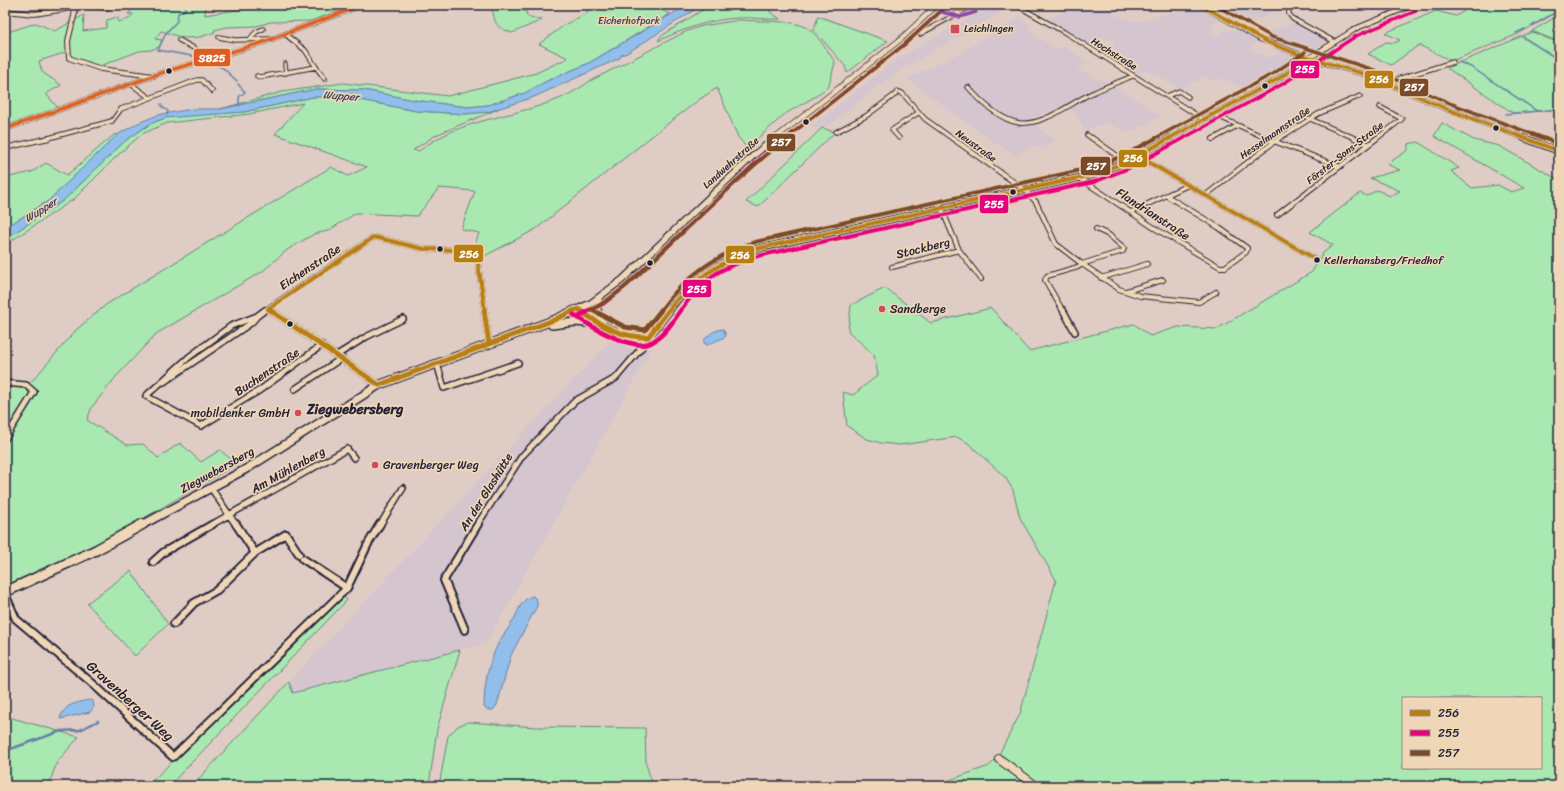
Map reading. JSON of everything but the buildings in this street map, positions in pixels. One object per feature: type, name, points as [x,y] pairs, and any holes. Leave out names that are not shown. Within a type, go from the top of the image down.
[{"type":"main road","points":[[5,130],[153,76],[272,39],[362,5]]},
{"type":"main road","name":"Landwehrstraße","points":[[578,309],[599,298],[622,280],[754,155],[901,38],[938,5]]},
{"type":"main road","points":[[578,309],[593,320],[640,338],[653,333],[673,305],[699,276],[715,265],[733,257],[756,250],[941,207],[1079,178],[1107,170],[1138,156],[1278,79],[1310,58],[1360,72],[1388,82],[1449,110],[1559,151]]},
{"type":"main road","points":[[599,298],[596,309],[597,315],[604,325]]},
{"type":"main road","name":"Ziegwebersberg","points":[[5,593],[96,550],[211,488],[254,464],[379,385],[578,309]]},
{"type":"main road","points":[[526,330],[567,322],[604,325]]},
{"type":"street","points":[[79,5],[107,8]]},
{"type":"street","points":[[944,5],[960,10]]},
{"type":"street","points":[[920,34],[960,10],[973,5]]},
{"type":"street","name":"Hochstraße","points":[[1016,5],[1044,20],[1203,119]]},
{"type":"street","points":[[1201,5],[1260,39],[1310,58],[1357,28],[1413,5]]},
{"type":"street","points":[[1288,5],[1289,14],[1293,19],[1335,42]]},
{"type":"street","points":[[5,11],[38,13],[66,8],[74,9],[74,23],[67,52],[69,58],[77,62],[110,71],[138,73],[153,76]]},
{"type":"street","points":[[250,39],[256,32],[263,29]]},
{"type":"street","points":[[285,34],[305,50],[325,79]]},
{"type":"street","points":[[219,37],[235,40],[272,39]]},
{"type":"street","points":[[179,40],[197,50],[206,60]]},
{"type":"street","points":[[1388,82],[1453,62]]},
{"type":"street","points":[[285,64],[286,73]]},
{"type":"street","points":[[257,76],[260,77],[316,67]]},
{"type":"street","points":[[968,87],[974,95],[999,113],[1012,121],[1022,124],[1047,115],[1134,76]]},
{"type":"street","points":[[5,148],[54,138],[112,121],[121,110],[197,80],[202,80],[212,91]]},
{"type":"street","points":[[131,84],[150,98]]},
{"type":"street","name":"Neustraße","points":[[836,132],[866,116],[897,91],[902,93],[918,113],[984,162],[1025,190],[1036,202],[1056,244],[1101,278],[1125,291],[1161,299],[1199,302],[1216,292]]},
{"type":"street","points":[[1167,96],[1179,91],[1188,97]]},
{"type":"street","name":"Hesselmannstraße","points":[[1206,195],[1273,141],[1308,118],[1332,106],[1360,96]]},
{"type":"street","name":"Förster-Sons-Straße","points":[[1277,215],[1320,184],[1338,166],[1402,119],[1380,107]]},
{"type":"street","points":[[898,138],[892,130],[918,113]]},
{"type":"street","points":[[1213,114],[1273,141],[1338,166]]},
{"type":"street","points":[[1308,118],[1368,144]]},
{"type":"street","points":[[1213,139],[1237,126]]},
{"type":"street","points":[[1087,135],[1126,162]]},
{"type":"street","points":[[1138,156],[1317,260]]},
{"type":"street","name":"Flandrianstraße","points":[[1079,178],[1218,266],[1225,267],[1246,252],[1247,248],[1223,230],[1167,196]]},
{"type":"street","points":[[1131,212],[1188,185]]},
{"type":"street","name":"Stockberg","points":[[941,207],[959,250],[981,279]]},
{"type":"street","points":[[1075,332],[1045,280],[1047,276],[1123,251],[1124,248],[1109,235],[1096,228]]},
{"type":"street","name":"Eichenstraße","points":[[146,396],[152,388],[189,357],[231,326],[257,316],[374,236],[424,248],[459,250],[476,257],[489,344]]},
{"type":"street","name":"Stockberg","points":[[892,267],[959,250]]},
{"type":"street","points":[[1101,278],[1147,264]]},
{"type":"street","points":[[1125,291],[1163,280]]},
{"type":"street","points":[[268,309],[379,385]]},
{"type":"street","name":"Eichenstraße","points":[[152,388],[251,323],[257,316]]},
{"type":"street","points":[[295,389],[366,337],[403,319]]},
{"type":"street","name":"An der Glashütte","points":[[465,630],[444,580],[512,469],[522,456],[575,401],[616,378],[643,346],[640,338]]},
{"type":"street","name":"Buchenstraße","points":[[146,396],[201,426],[260,390],[322,345]]},
{"type":"street","points":[[437,363],[444,388],[518,363]]},
{"type":"street","points":[[5,383],[26,385],[34,392],[5,439]]},
{"type":"street","name":"Am Mühlenberg","points":[[230,515],[347,449],[354,458]]},
{"type":"street","points":[[211,488],[255,553]]},
{"type":"street","name":"Gravenberger Weg","points":[[5,593],[16,619],[92,682],[172,757],[347,588],[368,544],[403,488]]},
{"type":"street","points":[[153,562],[164,552],[230,515]]},
{"type":"street","points":[[174,624],[194,603],[217,590],[255,553],[286,534],[301,557],[347,588]]},
{"type":"street","points":[[999,759],[1036,786]]},
{"type":"shaded area","points":[[992,5],[1013,5],[908,66],[879,85],[832,123],[821,128],[811,127],[894,61]]},
{"type":"shaded area","points":[[1083,5],[1134,5],[1112,14],[1136,22],[1198,6],[1223,20],[1214,22],[1210,34],[1220,36],[1223,30],[1230,31],[1238,29],[1258,40],[1249,50],[1270,58],[1279,53],[1275,51],[1278,49],[1299,57],[1300,59],[1250,90],[1222,78],[1216,82],[1201,75],[1197,78],[1201,80],[1195,81],[1182,88],[1146,70],[1135,74],[1097,50],[1116,43],[1115,41],[1106,37],[1101,38],[1104,41],[1088,44],[1047,19]]},
{"type":"shaded area","points":[[1265,5],[1275,12],[1266,14],[1269,16],[1237,23],[1222,14]]},
{"type":"shaded area","points":[[1019,18],[1032,25],[1027,30],[1057,50],[1065,47],[1087,62],[1076,69],[1116,87],[1161,116],[1129,133],[1106,122],[1085,131],[1074,111],[1064,105],[1024,122],[1034,124],[1055,141],[1042,149],[1035,145],[1016,155],[994,142],[907,79],[960,53]]},
{"type":"shaded area","points":[[1297,23],[1329,40],[1308,54],[1258,35]]},
{"type":"shaded area","points":[[616,335],[652,348],[486,643],[292,693],[289,682]]},
{"type":"green space","points":[[137,5],[206,5],[205,15],[268,5],[354,5],[311,21],[270,22],[257,26],[227,27],[214,30],[215,32],[200,37],[184,38],[161,31],[155,39],[162,40],[159,47],[151,50],[139,51],[100,66],[78,61],[70,55],[70,51],[39,61],[42,72],[61,85],[46,94],[58,108],[5,127],[5,33],[36,23],[55,31],[84,15],[83,31],[106,28],[107,20],[118,17],[118,22],[129,19],[133,14],[128,14]]},
{"type":"green space","points":[[508,5],[527,12],[526,14],[530,18],[542,20],[512,33],[506,31],[497,25],[492,8]]},
{"type":"green space","name":"Eicherhofpark","points":[[582,5],[651,5],[670,14],[589,63],[547,81],[525,93],[488,105],[467,107],[414,100],[364,90],[316,89],[220,109],[282,92],[343,83],[448,96],[536,73],[568,58],[539,44],[566,24],[587,13],[588,11]]},
{"type":"green space","points":[[710,5],[774,5],[769,11],[780,19],[744,18],[718,20],[677,32],[658,41],[660,37]]},
{"type":"green space","points":[[1474,5],[1547,5],[1559,11],[1518,34],[1452,61],[1419,45],[1391,65],[1368,54],[1386,42],[1395,43],[1400,40],[1385,33],[1436,11],[1456,16]]},
{"type":"green space","points":[[1559,15],[1559,42],[1532,31]]},
{"type":"green space","points":[[818,16],[888,41],[847,73],[845,66],[814,30]]},
{"type":"green space","points":[[740,20],[793,23],[808,28],[819,39],[835,62],[829,86],[816,96],[785,114],[747,148],[738,137],[717,88],[700,99],[652,136],[536,229],[481,258],[472,253],[479,233],[461,229],[475,191],[439,188],[417,216],[356,213],[328,231],[314,234],[287,250],[263,271],[156,334],[115,378],[92,407],[87,420],[127,445],[143,444],[158,458],[180,443],[201,462],[220,450],[237,464],[82,554],[6,585],[5,584],[5,384],[21,387],[33,380],[76,330],[107,304],[331,167],[348,176],[367,167],[275,134],[303,103],[249,114],[167,123],[142,134],[120,153],[74,199],[5,245],[5,239],[64,200],[125,141],[150,124],[168,117],[244,112],[313,97],[340,96],[416,111],[465,114],[488,112],[498,109],[436,135],[413,150],[419,151],[439,138],[460,128],[549,103],[570,94],[590,81],[687,31],[702,26]]},
{"type":"green space","points":[[1532,32],[1559,43],[1559,110],[1513,113],[1447,68]]},
{"type":"green space","points":[[1442,123],[1474,140],[1499,146],[1559,180],[1559,786],[933,786],[989,766],[997,758],[1020,714],[1056,580],[1020,518],[1013,490],[1005,477],[968,443],[957,437],[900,445],[881,443],[867,439],[847,426],[843,392],[853,395],[878,375],[874,355],[848,331],[851,305],[885,288],[931,323],[991,308],[1029,351],[1134,324],[1150,336],[1178,327],[1217,329],[1312,272],[1323,253],[1333,245],[1310,232],[1360,193],[1367,196],[1377,190],[1390,196],[1400,191],[1370,178],[1400,170],[1387,164],[1408,150],[1408,144],[1418,142],[1459,168],[1451,171],[1472,188],[1498,185],[1511,192],[1524,188],[1434,136]]},
{"type":"green space","points":[[822,128],[835,132],[758,207],[746,202]]},
{"type":"green space","points":[[115,134],[117,135],[111,142],[48,201],[5,228],[5,178],[32,172],[46,163],[67,175]]},
{"type":"green space","points":[[249,323],[179,371],[176,370],[231,329]]},
{"type":"green space","points":[[131,571],[168,624],[135,656],[87,603]]},
{"type":"green space","points":[[343,596],[347,600],[169,786],[147,786]]},
{"type":"green space","points":[[460,650],[437,729],[429,786],[192,786],[289,682],[293,693]]},
{"type":"green space","points":[[5,716],[79,737],[57,762],[50,781],[60,786],[5,786]]},
{"type":"green space","points":[[468,722],[536,727],[645,728],[646,764],[653,786],[439,786],[448,736],[458,726]]},
{"type":"water","name":"Wupper","points":[[687,5],[702,5],[627,53],[621,55],[620,58],[534,97],[488,112],[465,114],[416,111],[340,96],[313,97],[244,112],[165,118],[150,124],[125,141],[64,200],[5,239],[5,228],[48,201],[117,135],[138,123],[158,115],[192,109],[220,109],[316,89],[364,90],[414,100],[467,107],[488,105],[525,93],[547,81],[589,63]]},
{"type":"water","points":[[723,329],[726,335],[725,337],[707,345],[704,343],[704,340],[710,334],[717,330]]},
{"type":"water","points":[[533,596],[537,600],[537,606],[511,655],[497,705],[493,710],[488,710],[484,707],[485,691],[489,667],[495,651],[520,606],[525,600]]},
{"type":"water","points":[[89,700],[93,701],[94,707],[90,712],[60,719],[64,710],[71,705]]},
{"type":"waterway","points":[[186,5],[185,10],[178,13],[177,21],[166,33],[158,50],[203,58]]},
{"type":"waterway","points":[[1532,26],[1556,12]]},
{"type":"waterway","points":[[1516,33],[1525,29]]},
{"type":"waterway","points":[[1523,37],[1559,60]]},
{"type":"waterway","points":[[208,61],[223,68],[237,81]]},
{"type":"waterway","points":[[1459,62],[1471,67],[1537,111]]},
{"type":"waterway","points":[[238,84],[245,92],[239,97],[239,106]]},
{"type":"waterway","points":[[161,104],[161,106],[168,111],[167,115]]},
{"type":"waterway","points":[[1506,114],[1559,109]]},
{"type":"waterway","points":[[5,751],[61,731],[80,730],[98,721]]},
{"type":"transit line","name":"SB25","points":[[5,129],[161,73],[261,43],[362,5]]},
{"type":"transit line","name":"SB25","points":[[944,5],[960,10],[973,5]]},
{"type":"transit line","name":"256","points":[[1201,5],[1269,43],[1301,55],[1371,76],[1449,110],[1559,151]]},
{"type":"transit line","name":"257","points":[[1215,5],[1272,37],[1374,70],[1452,104],[1559,144]]},
{"type":"transit line","name":"255","points":[[581,315],[603,304],[626,286],[759,160],[905,44],[942,10]]},
{"type":"transit line","name":"257","points":[[942,10],[905,44],[759,160],[627,285],[603,304],[591,310],[625,327],[645,330],[669,299],[688,279],[697,271],[730,251],[755,242],[1090,168],[1123,156],[1274,73],[1305,52]]},
{"type":"transit line","name":"255","points":[[574,315],[596,328],[629,343],[635,345],[646,345],[653,342],[660,336],[703,282],[715,273],[729,266],[758,256],[1094,182],[1129,168],[1281,85],[1356,36],[1416,11]]},
{"type":"transit line","points":[[942,12],[960,17],[976,12]]},
{"type":"transit line","name":"256","points":[[578,309],[593,320],[611,330],[629,336],[648,337],[681,295],[690,286],[710,270],[732,258],[756,249],[1092,175],[1126,162],[1278,79],[1309,58]]},
{"type":"transit line","name":"256","points":[[1138,156],[1317,260]]},
{"type":"transit line","name":"256","points":[[374,237],[424,249],[459,250],[477,257],[489,344]]},
{"type":"transit line","name":"256","points":[[268,309],[374,237]]},
{"type":"transit line","name":"256","points":[[268,309],[379,385]]},
{"type":"transit line","name":"256","points":[[379,385],[554,320],[578,309]]},
{"type":"place","name":"Leichlingen","points":[[955,29]]},
{"type":"place","name":"Kellerhansberg/Friedhof","points":[[1317,260]]},
{"type":"place","name":"Sandberge","points":[[882,309]]},
{"type":"place","name":"mobildenker GmbH","points":[[298,413]]},
{"type":"place","name":"Gravenberger Weg","points":[[375,465]]},
{"type":"district","name":"Ziegwebersberg","points":[[355,409]]}]
